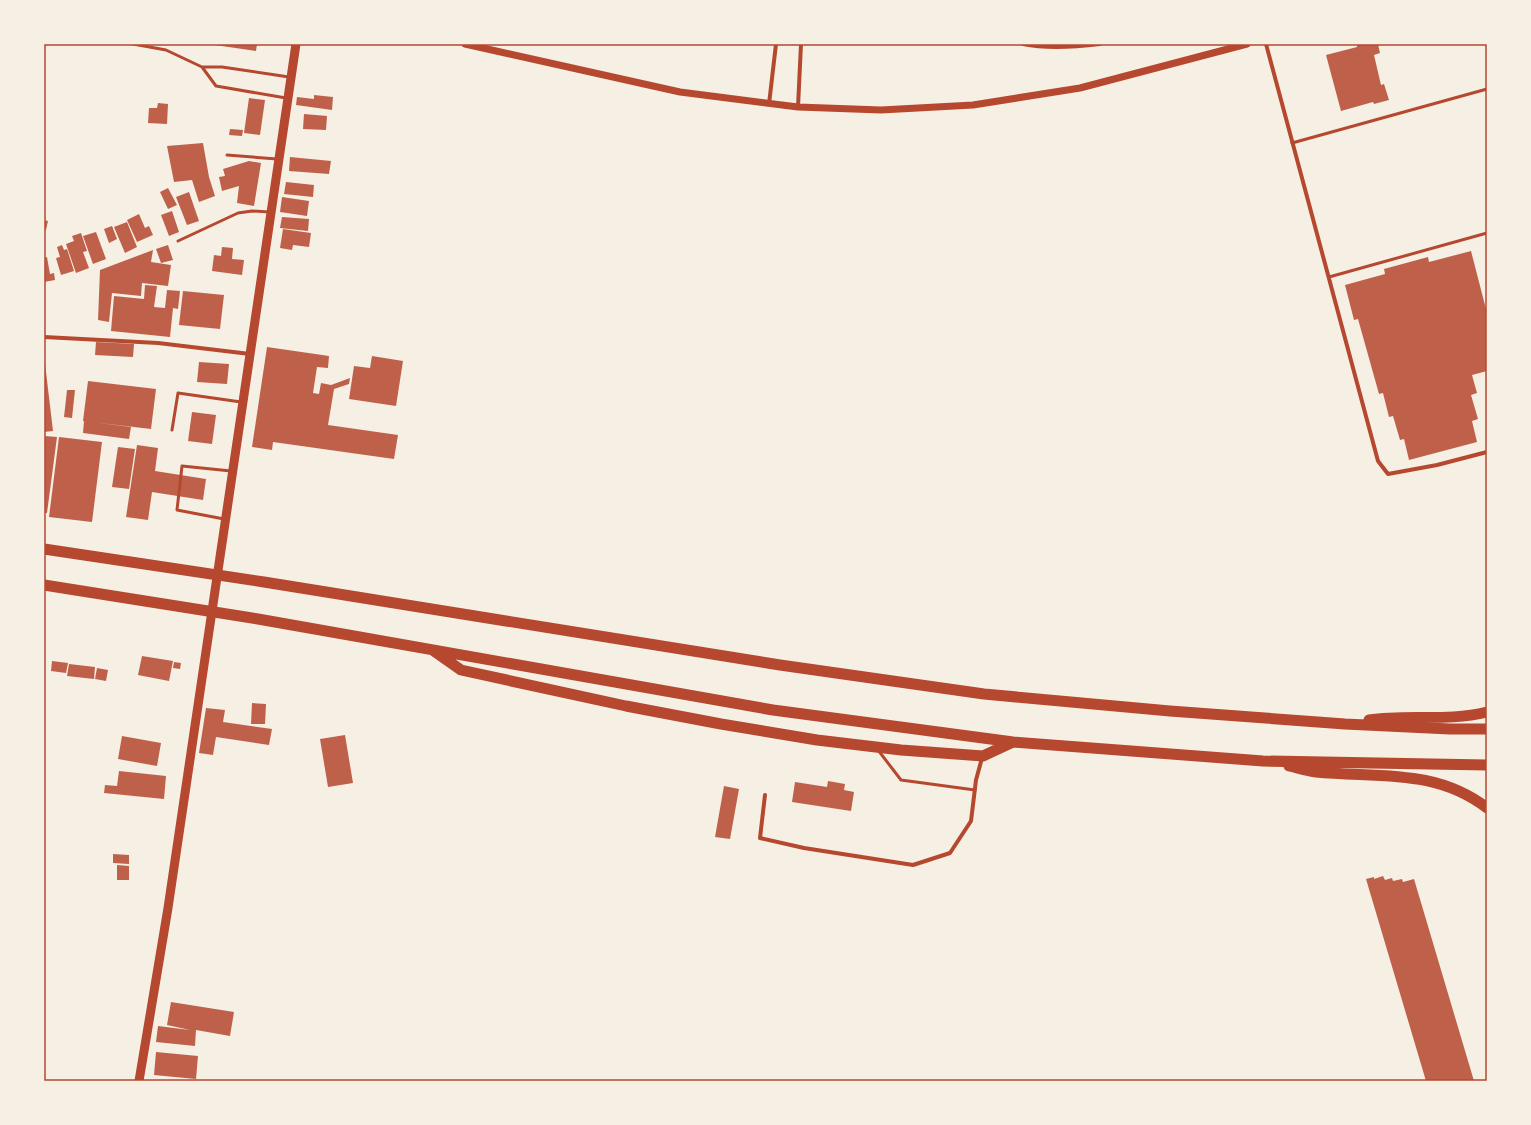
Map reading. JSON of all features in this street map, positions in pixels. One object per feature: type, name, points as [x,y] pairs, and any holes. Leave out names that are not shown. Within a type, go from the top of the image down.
[{"type":"highway","points":[[44,549],[264,582],[772,664],[984,694],[1170,711],[1345,724],[1450,729],[1487,729]]},
{"type":"highway","points":[[44,585],[258,619],[773,710],[1013,742],[1263,761],[1487,765]]},
{"type":"highway","points":[[432,650],[462,670],[626,706],[817,740],[901,750],[983,756],[1013,742]]},
{"type":"highway","points":[[1345,724],[1387,717],[1463,717],[1487,712]]},
{"type":"highway","points":[[1263,761],[1315,772],[1424,779],[1461,792],[1478,801],[1487,808]]},
{"type":"main road","points":[[140,1081],[168,908],[296,44]]},
{"type":"street","points":[[465,44],[680,92],[798,107],[881,110],[973,106],[1080,88],[1247,44]]},
{"type":"street","points":[[769,104],[776,44]]},
{"type":"street","points":[[798,107],[801,44]]},
{"type":"street","points":[[1023,44],[1034,46],[1100,44]]},
{"type":"street","points":[[1266,44],[1378,461],[1388,474],[1437,465],[1487,452]]},
{"type":"street","points":[[44,337],[158,343],[250,354]]},
{"type":"street","points":[[765,795],[760,838],[804,848],[913,865],[950,853],[971,821],[976,780],[983,756]]},
{"type":"lane","points":[[133,44],[166,50],[202,67],[222,67],[291,77]]},
{"type":"lane","points":[[202,67],[216,86],[288,99]]},
{"type":"lane","points":[[1292,143],[1487,89]]},
{"type":"lane","points":[[227,155],[279,160]]},
{"type":"lane","points":[[178,240],[238,212],[271,212]]},
{"type":"lane","points":[[1329,277],[1487,233]]},
{"type":"lane","points":[[172,430],[178,393],[243,402]]},
{"type":"lane","points":[[225,519],[177,510],[182,466],[232,471]]},
{"type":"lane","points":[[875,746],[901,780],[975,790]]},
{"type":"building","points":[[208,44],[257,44],[256,51]]},
{"type":"building","points":[[1357,44],[1378,44],[1380,53],[1374,55],[1381,85],[1384,84],[1389,100],[1374,104],[1373,102],[1341,111],[1326,55],[1357,47]]},
{"type":"building","points":[[314,95],[333,97],[332,110],[296,105],[297,97],[314,99]]},
{"type":"building","points":[[249,98],[265,100],[260,135],[244,133]]},
{"type":"building","points":[[158,103],[168,104],[167,124],[148,123],[149,108],[157,108]]},
{"type":"building","points":[[304,114],[327,116],[326,130],[303,129]]},
{"type":"building","points":[[230,129],[243,130],[242,136],[229,135]]},
{"type":"building","points":[[203,143],[209,177],[215,196],[199,202],[192,180],[174,182],[167,146]]},
{"type":"building","points":[[290,157],[331,161],[329,174],[289,171]]},
{"type":"building","points":[[249,161],[261,163],[254,206],[237,203],[239,186],[222,191],[219,177],[225,176],[223,169]]},
{"type":"building","points":[[286,182],[314,185],[313,197],[284,194]]},
{"type":"building","points":[[168,188],[177,205],[168,209],[160,192]]},
{"type":"building","points":[[189,192],[199,221],[187,225],[176,197]]},
{"type":"building","points":[[282,197],[309,201],[307,216],[280,212]]},
{"type":"building","points":[[172,211],[179,232],[169,236],[161,215]]},
{"type":"building","points":[[139,214],[145,228],[149,226],[153,235],[137,242],[127,220]]},
{"type":"building","points":[[282,217],[309,219],[308,231],[280,228]]},
{"type":"building","points":[[44,220],[48,221],[46,230],[44,229]]},
{"type":"building","points":[[127,222],[137,247],[125,253],[114,227]]},
{"type":"building","points":[[112,226],[117,239],[109,243],[104,229]]},
{"type":"building","points":[[283,229],[311,233],[309,247],[293,245],[292,250],[280,248]]},
{"type":"building","points":[[96,232],[106,259],[93,264],[83,236]]},
{"type":"building","points":[[81,233],[87,251],[83,252],[89,268],[76,273],[66,244],[74,241],[72,236]]},
{"type":"building","points":[[62,245],[64,250],[67,249],[74,271],[61,275],[56,258],[60,257],[57,247]]},
{"type":"building","points":[[168,245],[173,260],[161,263],[156,249]]},
{"type":"building","points":[[222,247],[233,248],[232,259],[244,260],[242,275],[212,271],[214,255],[221,256]]},
{"type":"building","points":[[153,250],[151,262],[171,265],[168,286],[142,283],[141,296],[112,293],[109,322],[98,320],[100,270]]},
{"type":"building","points":[[1471,251],[1487,313],[1487,371],[1472,375],[1477,393],[1471,395],[1478,419],[1472,421],[1477,442],[1409,460],[1404,439],[1400,440],[1393,416],[1389,417],[1383,393],[1379,394],[1358,319],[1354,320],[1345,285],[1385,274],[1384,269],[1428,257],[1429,262]]},
{"type":"building","points":[[47,257],[50,274],[54,273],[55,280],[44,282],[44,258]]},
{"type":"building","points":[[145,285],[157,286],[154,307],[165,308],[167,290],[180,291],[178,309],[173,308],[170,337],[111,331],[114,296],[144,299]]},
{"type":"building","points":[[183,291],[224,295],[220,329],[179,325]]},
{"type":"building","points":[[96,342],[134,344],[133,357],[95,355]]},
{"type":"building","points":[[267,347],[329,356],[328,368],[317,367],[313,393],[319,394],[321,383],[331,385],[350,378],[349,384],[334,389],[328,425],[398,435],[394,459],[273,442],[272,450],[252,447]]},
{"type":"building","points":[[44,355],[53,431],[44,432]]},
{"type":"building","points":[[372,356],[403,361],[396,406],[349,399],[354,366],[370,368]]},
{"type":"building","points":[[199,362],[229,364],[227,384],[197,382]]},
{"type":"building","points":[[88,381],[156,389],[151,429],[83,421]]},
{"type":"building","points":[[67,390],[75,390],[72,418],[64,417]]},
{"type":"building","points":[[192,412],[216,415],[212,444],[188,441]]},
{"type":"building","points":[[84,421],[131,427],[129,439],[83,433]]},
{"type":"building","points":[[45,436],[57,437],[47,513],[44,513]]},
{"type":"building","points":[[59,437],[102,442],[92,522],[49,517]]},
{"type":"building","points":[[137,445],[158,448],[155,471],[206,479],[203,500],[152,492],[148,520],[126,517]]},
{"type":"building","points":[[118,447],[135,449],[129,489],[112,487]]},
{"type":"building","points":[[142,656],[173,661],[169,681],[138,675]]},
{"type":"building","points":[[52,661],[68,663],[66,673],[51,671]]},
{"type":"building","points":[[174,662],[181,663],[180,669],[173,668]]},
{"type":"building","points":[[69,664],[95,667],[94,679],[67,676]]},
{"type":"building","points":[[97,668],[108,670],[106,681],[95,679]]},
{"type":"building","points":[[252,703],[266,704],[265,724],[251,724]]},
{"type":"building","points":[[206,708],[225,710],[223,722],[272,729],[269,745],[216,737],[213,755],[199,753]]},
{"type":"building","points":[[345,735],[353,783],[328,787],[320,739]]},
{"type":"building","points":[[122,736],[161,743],[157,766],[118,759]]},
{"type":"building","points":[[119,771],[166,776],[164,799],[104,793],[105,785],[117,786]]},
{"type":"building","points":[[828,781],[845,784],[844,790],[854,792],[851,811],[792,802],[795,782],[827,787]]},
{"type":"building","points":[[724,786],[739,789],[730,839],[715,837]]},
{"type":"building","points":[[113,854],[129,855],[129,864],[113,863]]},
{"type":"building","points":[[117,865],[129,866],[129,880],[117,880]]},
{"type":"building","points":[[1383,876],[1385,880],[1392,878],[1393,881],[1402,879],[1403,882],[1414,879],[1474,1081],[1426,1081],[1366,879],[1374,877],[1374,879]]},
{"type":"building","points":[[171,1002],[234,1012],[230,1036],[196,1030],[195,1046],[156,1042],[158,1026],[190,1030],[167,1025]]},
{"type":"building","points":[[156,1052],[198,1056],[196,1079],[154,1075]]}]
